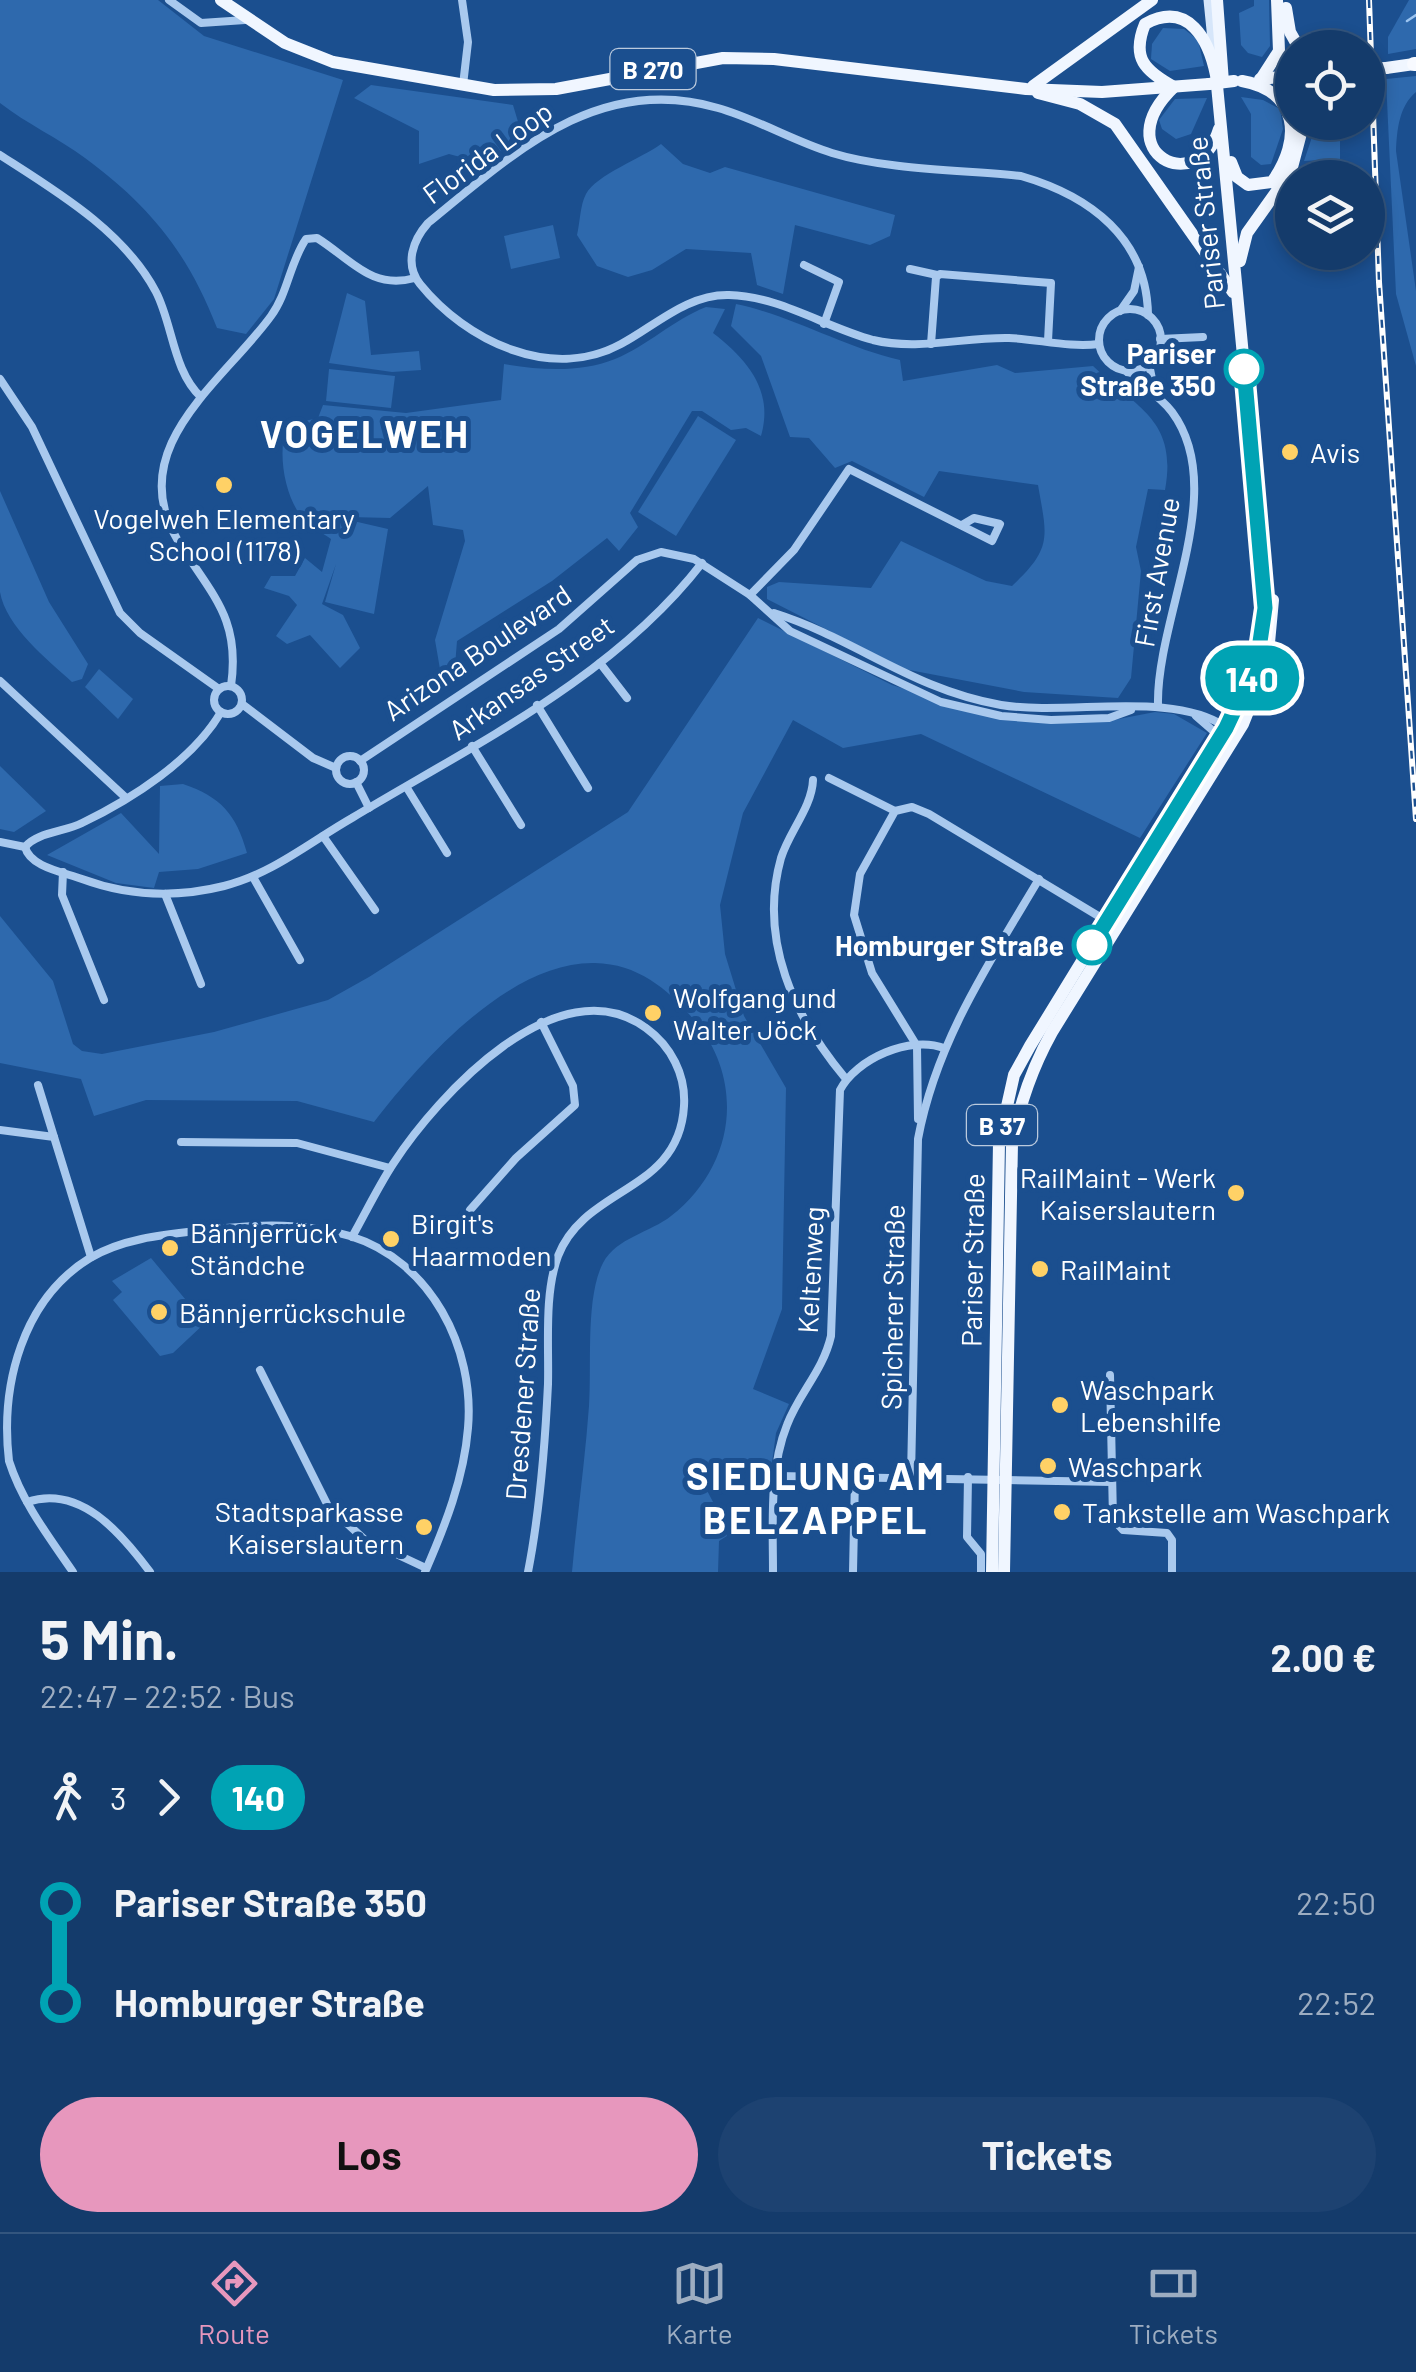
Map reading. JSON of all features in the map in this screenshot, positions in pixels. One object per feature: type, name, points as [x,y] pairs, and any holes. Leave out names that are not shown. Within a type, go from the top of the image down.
[{"type":"main road","points":[[1026,89],[1054,74],[1152,0]]},
{"type":"main road","points":[[1213,0],[1225,80]]},
{"type":"main road","points":[[1261,79],[1279,52],[1277,0]]},
{"type":"main road","points":[[1285,0],[1290,30]]},
{"type":"main road","name":"B 270","points":[[224,3],[286,43],[332,62],[463,86],[541,91],[679,63],[749,58],[1026,89],[1102,92],[1275,78]]},
{"type":"main road","points":[[1221,124],[1212,148],[1196,161],[1179,164],[1158,155],[1147,136],[1148,121],[1174,87],[1146,70],[1138,50],[1145,24],[1162,12],[1179,12],[1197,21],[1225,80]]},
{"type":"main road","points":[[1385,68],[1416,64]]},
{"type":"main road","points":[[1225,80],[1276,91],[1286,102],[1290,122],[1280,168],[1272,182],[1248,186],[1237,176],[1231,162]]},
{"type":"main road","name":"Pariser Straße","points":[[1225,80],[1221,124],[1265,608],[1252,680],[1227,735]]},
{"type":"main road","name":"Pariser Straße","points":[[992,1572],[1012,1144],[1018,1112],[1042,1050],[1112,924],[1261,683],[1274,608],[1225,80]]},
{"type":"main road","points":[[1026,89],[1080,104],[1115,124],[1229,282],[1239,310]]},
{"type":"main road","points":[[1240,261],[1246,233],[1291,171],[1299,140]]},
{"type":"main road","name":"Pariser Straße","points":[[999,1479],[1004,1572]]},
{"type":"street","points":[[169,0],[201,23],[220,19],[249,21]]},
{"type":"street","points":[[462,0],[468,42],[463,86]]},
{"type":"street","points":[[220,19],[224,3]]},
{"type":"street","name":"Florida Loop","points":[[416,278],[413,246],[440,213],[573,118],[610,104],[648,98],[716,107],[836,154],[1021,176],[1051,185],[1078,198],[1118,230],[1139,262],[1148,315]]},
{"type":"street","points":[[0,155],[74,205],[130,255],[156,292],[183,371],[201,397]]},
{"type":"street","points":[[231,686],[234,653],[228,619],[176,537],[164,498],[171,441],[201,397],[276,308],[306,239],[318,238],[376,281],[416,278],[496,345],[552,360],[602,353],[687,304],[713,296],[763,300],[885,342],[931,344],[1004,338],[1099,344]]},
{"type":"street","points":[[1139,262],[1134,291],[1120,311],[1104,324],[1099,344],[1111,364],[1126,370],[1149,364],[1160,339]]},
{"type":"street","points":[[804,265],[840,282],[824,324]]},
{"type":"street","points":[[910,269],[937,275],[1048,281],[1052,286],[1048,341]]},
{"type":"street","points":[[931,344],[937,275]]},
{"type":"street","points":[[1120,311],[1148,315],[1160,339]]},
{"type":"street","points":[[1160,339],[1203,337]]},
{"type":"street","name":"First Avenue","points":[[1149,364],[1157,398]]},
{"type":"street","name":"First Avenue","points":[[1126,370],[1157,398],[1182,430],[1193,468],[1194,491],[1158,705]]},
{"type":"street","points":[[0,379],[32,427],[120,613],[140,633],[219,689],[231,686],[240,692],[242,704],[314,758],[336,768],[342,781],[356,782]]},
{"type":"street","points":[[750,595],[794,550],[848,470],[992,541],[1000,524],[974,518],[962,525]]},
{"type":"street","name":"Arizona Boulevard","points":[[360,760],[558,630],[636,560],[668,552],[702,563],[750,595],[800,636],[902,685],[968,709],[1051,720],[1108,718],[1158,705],[1192,713],[1227,735]]},
{"type":"street","name":"Arkansas Street","points":[[25,847],[31,859],[120,890],[166,894],[206,890],[253,877],[407,788],[600,663],[669,601],[702,563]]},
{"type":"street","name":"Arizona Boulevard","points":[[770,612],[797,620],[916,682],[976,700],[1043,709],[1130,710]]},
{"type":"street","points":[[600,663],[627,698]]},
{"type":"street","points":[[0,681],[125,797]]},
{"type":"street","points":[[219,689],[214,700],[221,712]]},
{"type":"street","points":[[968,709],[976,700]]},
{"type":"street","points":[[221,712],[233,713],[242,704]]},
{"type":"street","points":[[536,706],[588,788]]},
{"type":"street","points":[[0,842],[25,847],[34,838],[84,823],[192,750],[221,712]]},
{"type":"street","points":[[472,746],[521,824]]},
{"type":"street","points":[[336,768],[348,756],[360,760],[363,774],[356,782]]},
{"type":"street","points":[[829,778],[896,811],[920,810],[1112,924]]},
{"type":"street","points":[[813,780],[782,858],[774,908],[776,943],[801,1012],[846,1079],[866,1061],[917,1046],[944,1048]]},
{"type":"street","points":[[356,782],[369,808]]},
{"type":"street","points":[[407,788],[447,853]]},
{"type":"street","points":[[896,811],[860,874],[854,915],[872,973],[917,1046]]},
{"type":"street","points":[[323,836],[375,910]]},
{"type":"street","points":[[63,872],[62,895],[104,1000]]},
{"type":"street","points":[[253,877],[300,960]]},
{"type":"street","name":"Spicherer Straße","points":[[918,1139],[929,1086],[964,1004],[1039,879]]},
{"type":"street","points":[[166,894],[201,984]]},
{"type":"street","name":"Dresdener Straße","points":[[352,1237],[390,1168],[459,1086],[541,1022],[590,1009],[635,1020],[657,1036],[672,1054],[681,1078],[684,1105],[678,1133],[658,1168],[581,1220],[558,1258],[551,1301],[545,1438],[528,1572]]},
{"type":"street","points":[[470,1210],[516,1158],[575,1105],[573,1086],[541,1022]]},
{"type":"street","name":"Spicherer Straße","points":[[911,1476],[917,1046]]},
{"type":"street","name":"Keltenweg","points":[[772,1572],[777,1476],[788,1423],[823,1365],[831,1336],[837,1113],[846,1079]]},
{"type":"street","points":[[38,1085],[91,1257]]},
{"type":"street","points":[[0,1130],[54,1137]]},
{"type":"street","points":[[181,1142],[297,1144],[390,1168]]},
{"type":"street","points":[[73,1572],[4,1460],[2,1399],[16,1344],[50,1291],[91,1257],[139,1240],[252,1225],[306,1227],[352,1237],[398,1261],[425,1288],[448,1322],[464,1363],[469,1398],[464,1456],[450,1510],[426,1570],[364,1540],[328,1506],[260,1370]]},
{"type":"street","points":[[1110,1375],[1116,1526],[1167,1533],[1172,1540],[1172,1572]]},
{"type":"street","points":[[777,1476],[1112,1482]]},
{"type":"street","points":[[853,1572],[855,1478]]},
{"type":"street","points":[[968,1478],[967,1537],[982,1554],[981,1572]]},
{"type":"street","points":[[27,1502],[46,1495],[87,1507],[118,1533],[150,1572]]},
{"type":"shaded area","points":[[0,0],[158,0],[204,36],[343,80],[274,299],[246,334],[217,328],[180,254],[129,194],[85,158],[0,103]]},
{"type":"shaded area","points":[[1254,0],[1269,0],[1270,46],[1262,57],[1248,53],[1241,45],[1239,13],[1254,6]]},
{"type":"shaded area","points":[[1409,0],[1416,0],[1416,49],[1388,54],[1388,37]]},
{"type":"shaded area","points":[[1163,28],[1184,29],[1198,40],[1204,66],[1170,71],[1151,59],[1152,44]]},
{"type":"shaded area","points":[[1416,76],[1416,92],[1400,119],[1396,151],[1416,291],[1416,366],[1396,294],[1386,79]]},
{"type":"shaded area","points":[[371,85],[513,105],[519,125],[502,151],[479,162],[449,154],[419,164],[419,131],[354,98]]},
{"type":"shaded area","points":[[1241,97],[1275,106],[1275,140],[1279,140],[1271,164],[1261,165],[1251,157],[1251,114]]},
{"type":"shaded area","points":[[1207,98],[1191,134],[1176,139],[1162,129],[1159,120],[1175,99]]},
{"type":"shaded area","points":[[1311,140],[1340,140],[1340,159],[1304,160]]},
{"type":"shaded area","points":[[661,144],[683,164],[710,173],[725,167],[895,215],[890,236],[870,245],[795,225],[783,294],[757,285],[751,253],[686,249],[652,270],[628,277],[597,266],[577,235],[586,194],[609,174]]},
{"type":"shaded area","points":[[553,225],[560,258],[511,269],[504,236]]},
{"type":"shaded area","points":[[347,293],[365,301],[371,355],[419,351],[421,370],[392,372],[329,363]]},
{"type":"shaded area","points":[[736,304],[900,360],[903,381],[997,365],[1015,373],[1093,366],[1150,417],[1165,447],[1165,490],[1148,489],[1136,547],[1141,571],[1131,678],[1118,698],[1024,692],[904,669],[767,599],[767,587],[779,582],[871,588],[901,541],[986,581],[1012,586],[1041,551],[1044,517],[1038,485],[939,471],[924,497],[852,461],[835,468],[809,438],[790,437],[761,356],[731,326]]},
{"type":"shaded area","points":[[706,307],[725,309],[713,333],[747,366],[761,391],[761,436],[746,428],[731,430],[702,411],[692,411],[630,513],[638,527],[619,551],[607,538],[552,581],[457,641],[455,666],[441,675],[435,640],[465,541],[463,530],[433,525],[428,486],[390,518],[350,517],[349,520],[388,529],[374,614],[325,602],[336,564],[322,604],[343,615],[360,648],[340,668],[310,635],[287,644],[276,636],[297,605],[289,596],[264,588],[271,576],[295,576],[305,558],[322,572],[331,539],[307,523],[287,487],[283,448],[287,425],[318,418],[323,405],[406,413],[501,400],[504,364],[588,367],[627,354]]},
{"type":"shaded area","points":[[329,369],[395,376],[391,408],[326,401]]},
{"type":"shaded area","points":[[698,416],[736,440],[676,536],[638,512]]},
{"type":"shaded area","points":[[0,491],[49,602],[88,664],[82,679],[72,682],[40,653],[4,605],[0,592]]},
{"type":"shaded area","points":[[758,618],[892,685],[994,717],[1103,722],[1155,712],[1174,714],[1207,733],[1140,838],[921,734],[843,748],[793,720],[743,813],[720,905],[725,954],[744,1016],[786,1088],[782,1309],[753,1389],[789,1404],[776,1433],[771,1470],[736,1461],[703,1483],[730,1534],[719,1541],[718,1572],[572,1572],[589,1406],[591,1313],[597,1278],[616,1247],[663,1222],[692,1196],[709,1174],[726,1124],[722,1072],[712,1046],[696,1022],[664,990],[626,968],[595,963],[563,967],[531,978],[471,1018],[417,1071],[374,1122],[297,1101],[146,1100],[94,1116],[81,1079],[0,1063],[0,916],[53,981],[73,1044],[82,1051],[102,1054],[214,1032],[328,1000],[628,812]]},
{"type":"shaded area","points":[[99,669],[133,699],[118,719],[85,687]]},
{"type":"shaded area","points":[[0,766],[46,811],[14,832],[0,829]]},
{"type":"shaded area","points":[[183,784],[225,809],[238,828],[247,853],[198,869],[159,872],[154,888],[116,883],[47,855],[121,813],[159,854],[160,786]]},
{"type":"shaded area","name":"Bännjerrückschule","points":[[151,1258],[205,1323],[173,1353],[160,1356],[113,1300],[122,1292],[112,1281]]},
{"type":"waterway","points":[[1407,21],[1416,15]]},
{"type":"railway","points":[[1369,0],[1379,282],[1416,819]]},
{"type":"bus line","name":"140","points":[[1092,945],[1226,728],[1245,695],[1257,662],[1265,608],[1264,574],[1244,369]]},
{"type":"place","name":"Pariser Straße 350","points":[[1244,369]]},
{"type":"place","name":"Avis","points":[[1290,452]]},
{"type":"place","name":"Vogelweh Elementary School (1178)","points":[[224,485]]},
{"type":"place","name":"Homburger Straße","points":[[1092,945]]},
{"type":"place","name":"Wolfgang und Walter Jöck","points":[[653,1013]]},
{"type":"place","name":"RailMaint - Werk Kaiserslautern","points":[[1236,1193]]},
{"type":"place","name":"Birgit's Haarmoden","points":[[391,1239]]},
{"type":"place","name":"Bännjerrück Ständche","points":[[170,1248]]},
{"type":"place","name":"RailMaint","points":[[1040,1269]]},
{"type":"place","name":"Bännjerrückschule","points":[[159,1312]]},
{"type":"place","name":"Waschpark Lebenshilfe","points":[[1060,1405]]},
{"type":"place","name":"Waschpark","points":[[1048,1466]]},
{"type":"place","name":"Tankstelle am Waschpark","points":[[1062,1512]]},
{"type":"place","name":"Stadtsparkasse Kaiserslautern","points":[[424,1527]]},
{"type":"district","name":"VOGELWEH","points":[[365,433]]},
{"type":"district","name":"SIEDLUNG AM BELZAPPEL","points":[[816,1497]]}]
